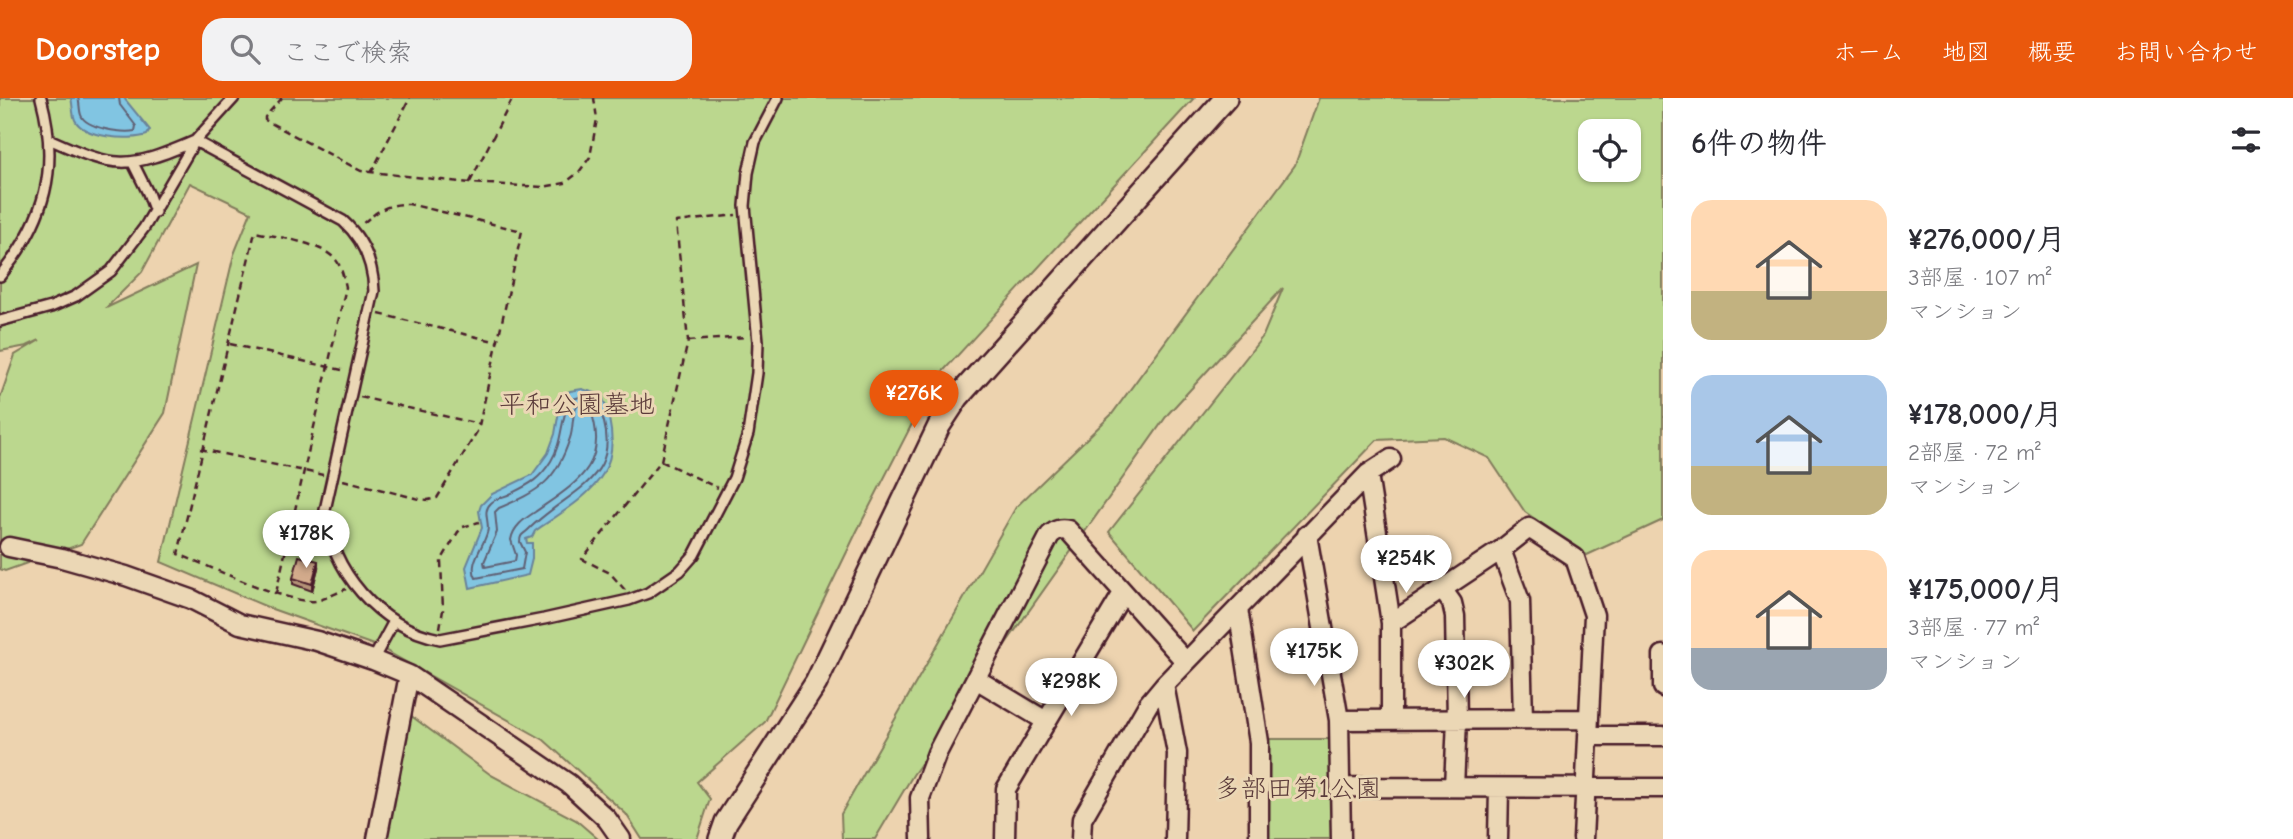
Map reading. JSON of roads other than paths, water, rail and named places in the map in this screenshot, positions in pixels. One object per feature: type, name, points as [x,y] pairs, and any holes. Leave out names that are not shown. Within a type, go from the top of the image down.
[{"type":"street","points":[[720,839],[726,822],[816,682],[939,426],[958,397],[1226,98]]},
{"type":"street","points":[[1081,839],[1082,819],[1149,703],[1185,661],[1307,535],[1368,474],[1391,459]]},
{"type":"street","points":[[1368,474],[1391,623],[1391,720]]},
{"type":"street","points":[[1391,623],[1501,550],[1528,527],[1575,558],[1594,615],[1583,839]]},
{"type":"street","points":[[921,839],[920,798],[937,753],[1050,535],[1062,528],[1068,530],[1185,661]]},
{"type":"street","points":[[1307,535],[1339,720],[1341,839]]},
{"type":"street","points":[[9,547],[126,576],[191,599],[240,624],[317,642],[409,675],[569,784],[607,820],[621,839]]},
{"type":"street","points":[[1501,550],[1520,601],[1523,719]]},
{"type":"street","points":[[1442,589],[1452,603],[1455,616],[1457,720],[1454,787]]},
{"type":"street","points":[[1005,839],[1006,789],[1123,593]]},
{"type":"street","points":[[1238,609],[1259,742],[1259,839]]},
{"type":"street","points":[[1663,655],[1663,687]]},
{"type":"street","points":[[377,839],[409,675]]},
{"type":"street","points":[[976,679],[1046,721]]},
{"type":"street","points":[[1164,685],[1177,753],[1175,839]]},
{"type":"street","points":[[1339,720],[1523,719],[1663,736]]},
{"type":"street","points":[[1341,787],[1663,788]]},
{"type":"street","points":[[1498,839],[1499,788]]},
{"type":"lane","points":[[0,276],[34,226],[47,179],[50,139],[41,98]]},
{"type":"lane","points":[[0,321],[51,307],[97,283],[127,253],[155,212],[195,142],[234,98]]},
{"type":"lane","points":[[50,139],[92,158],[133,163],[195,142],[343,220],[355,231],[365,248],[374,276],[374,291],[325,510],[327,529],[333,549],[354,585],[368,600],[394,621],[440,639],[629,600],[648,593],[680,571],[694,555],[734,478],[748,434],[757,373],[758,337],[746,214],[748,173],[755,142],[778,98]]},
{"type":"lane","points":[[133,163],[155,212]]},
{"type":"lane","points":[[717,513],[725,509],[735,490],[734,478]]},
{"type":"lane","points":[[373,660],[394,621]]},
{"type":"water","points":[[71,98],[124,98],[150,130],[147,135],[130,138],[108,137],[88,131],[75,120]]},
{"type":"water","points":[[582,389],[602,395],[610,421],[612,443],[609,461],[601,477],[590,491],[526,539],[527,543],[532,543],[528,575],[470,588],[466,567],[482,528],[479,511],[481,505],[492,494],[532,475],[548,453],[565,395],[570,391]]},
{"type":"park label","name":"平和公園墓地","points":[[577,405]]},
{"type":"park label","name":"多部田第1公園","points":[[1298,789]]}]
